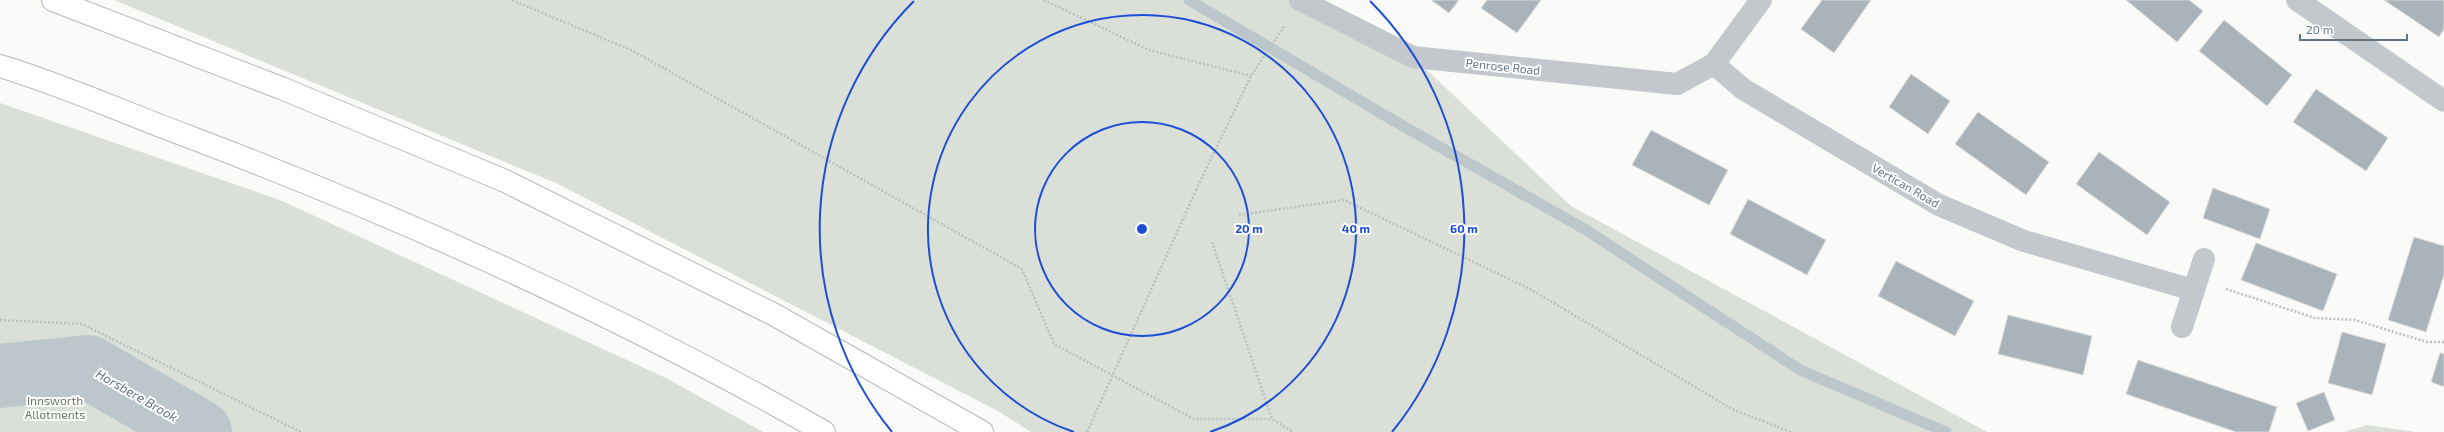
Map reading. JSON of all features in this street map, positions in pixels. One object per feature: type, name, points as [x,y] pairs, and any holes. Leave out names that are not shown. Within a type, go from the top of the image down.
[{"type":"highway","points":[[53,0],[281,88],[503,180],[773,314],[982,432]]},
{"type":"highway","points":[[0,66],[256,162],[473,252],[750,390],[824,432]]},
{"type":"street","name":"Penrose Road","points":[[1300,0],[1413,57],[1676,84],[1714,64]]},
{"type":"street","points":[[1714,64],[1761,0]]},
{"type":"street","points":[[2297,0],[2444,101]]},
{"type":"street","name":"Vertican Road","points":[[1714,64],[1743,89],[1938,205],[2024,241],[2193,290]]},
{"type":"street","points":[[2182,327],[2204,259]]},
{"type":"path","points":[[512,0],[633,51],[1022,269],[1054,344],[1194,419],[1272,419],[1293,432]]},
{"type":"path","points":[[1044,0],[1149,50],[1252,76]]},
{"type":"path","points":[[1087,432],[1196,190],[1252,76],[1300,0]]},
{"type":"path","points":[[1238,215],[1344,200],[1530,289],[1732,408],[1790,432]]},
{"type":"path","points":[[1212,242],[1272,419]]},
{"type":"path","points":[[2193,290],[2218,286],[2315,318],[2355,320],[2427,342],[2444,342]]},
{"type":"path","points":[[0,320],[82,324],[302,432]]},
{"type":"green space","points":[[114,0],[1300,0],[1413,57],[1571,206],[1987,432],[1031,432],[998,411],[556,183]]},
{"type":"green space","name":"Innsworth Allotments","points":[[0,103],[280,200],[666,378],[763,432],[0,432]]},
{"type":"green space","points":[[2367,425],[2416,432],[2344,432]]},
{"type":"building","points":[[1431,0],[1459,0],[1449,13]]},
{"type":"building","points":[[1487,0],[1541,0],[1517,33],[1481,8]]},
{"type":"building","points":[[1822,0],[1871,0],[1834,53],[1801,29]]},
{"type":"building","points":[[2126,0],[2189,0],[2203,11],[2177,42]]},
{"type":"building","points":[[2384,0],[2444,0],[2444,29],[2439,37]]},
{"type":"building","points":[[2224,20],[2292,75],[2267,106],[2199,51]]},
{"type":"building","points":[[1911,74],[1950,101],[1928,134],[1889,107]]},
{"type":"building","points":[[2316,89],[2388,138],[2366,171],[2293,122]]},
{"type":"building","points":[[1978,112],[2049,162],[2026,195],[1955,144]]},
{"type":"building","points":[[1651,130],[1728,170],[1709,205],[1632,165]]},
{"type":"building","points":[[2099,152],[2170,202],[2147,235],[2076,184]]},
{"type":"building","points":[[2213,188],[2270,209],[2260,239],[2203,218]]},
{"type":"building","points":[[1748,199],[1826,240],[1807,275],[1730,234]]},
{"type":"building","points":[[2414,237],[2444,246],[2444,275],[2426,332],[2388,320]]},
{"type":"building","points":[[2256,243],[2337,274],[2323,311],[2241,280]]},
{"type":"building","points":[[1896,261],[1974,301],[1955,336],[1878,296]]},
{"type":"building","points":[[2008,315],[2092,336],[2083,375],[1998,354]]},
{"type":"building","points":[[2342,332],[2386,344],[2372,395],[2328,383]]},
{"type":"building","points":[[2440,353],[2444,354],[2444,387],[2431,382]]},
{"type":"building","points":[[2138,360],[2277,407],[2269,432],[2236,432],[2126,394]]},
{"type":"building","points":[[2324,392],[2335,420],[2308,431],[2296,403]]},
{"type":"waterway","points":[[1189,0],[1391,119],[1586,230],[1800,370],[1946,432]]},
{"type":"waterway","name":"Horsbere Brook","points":[[0,376],[88,367],[200,432]]}]
